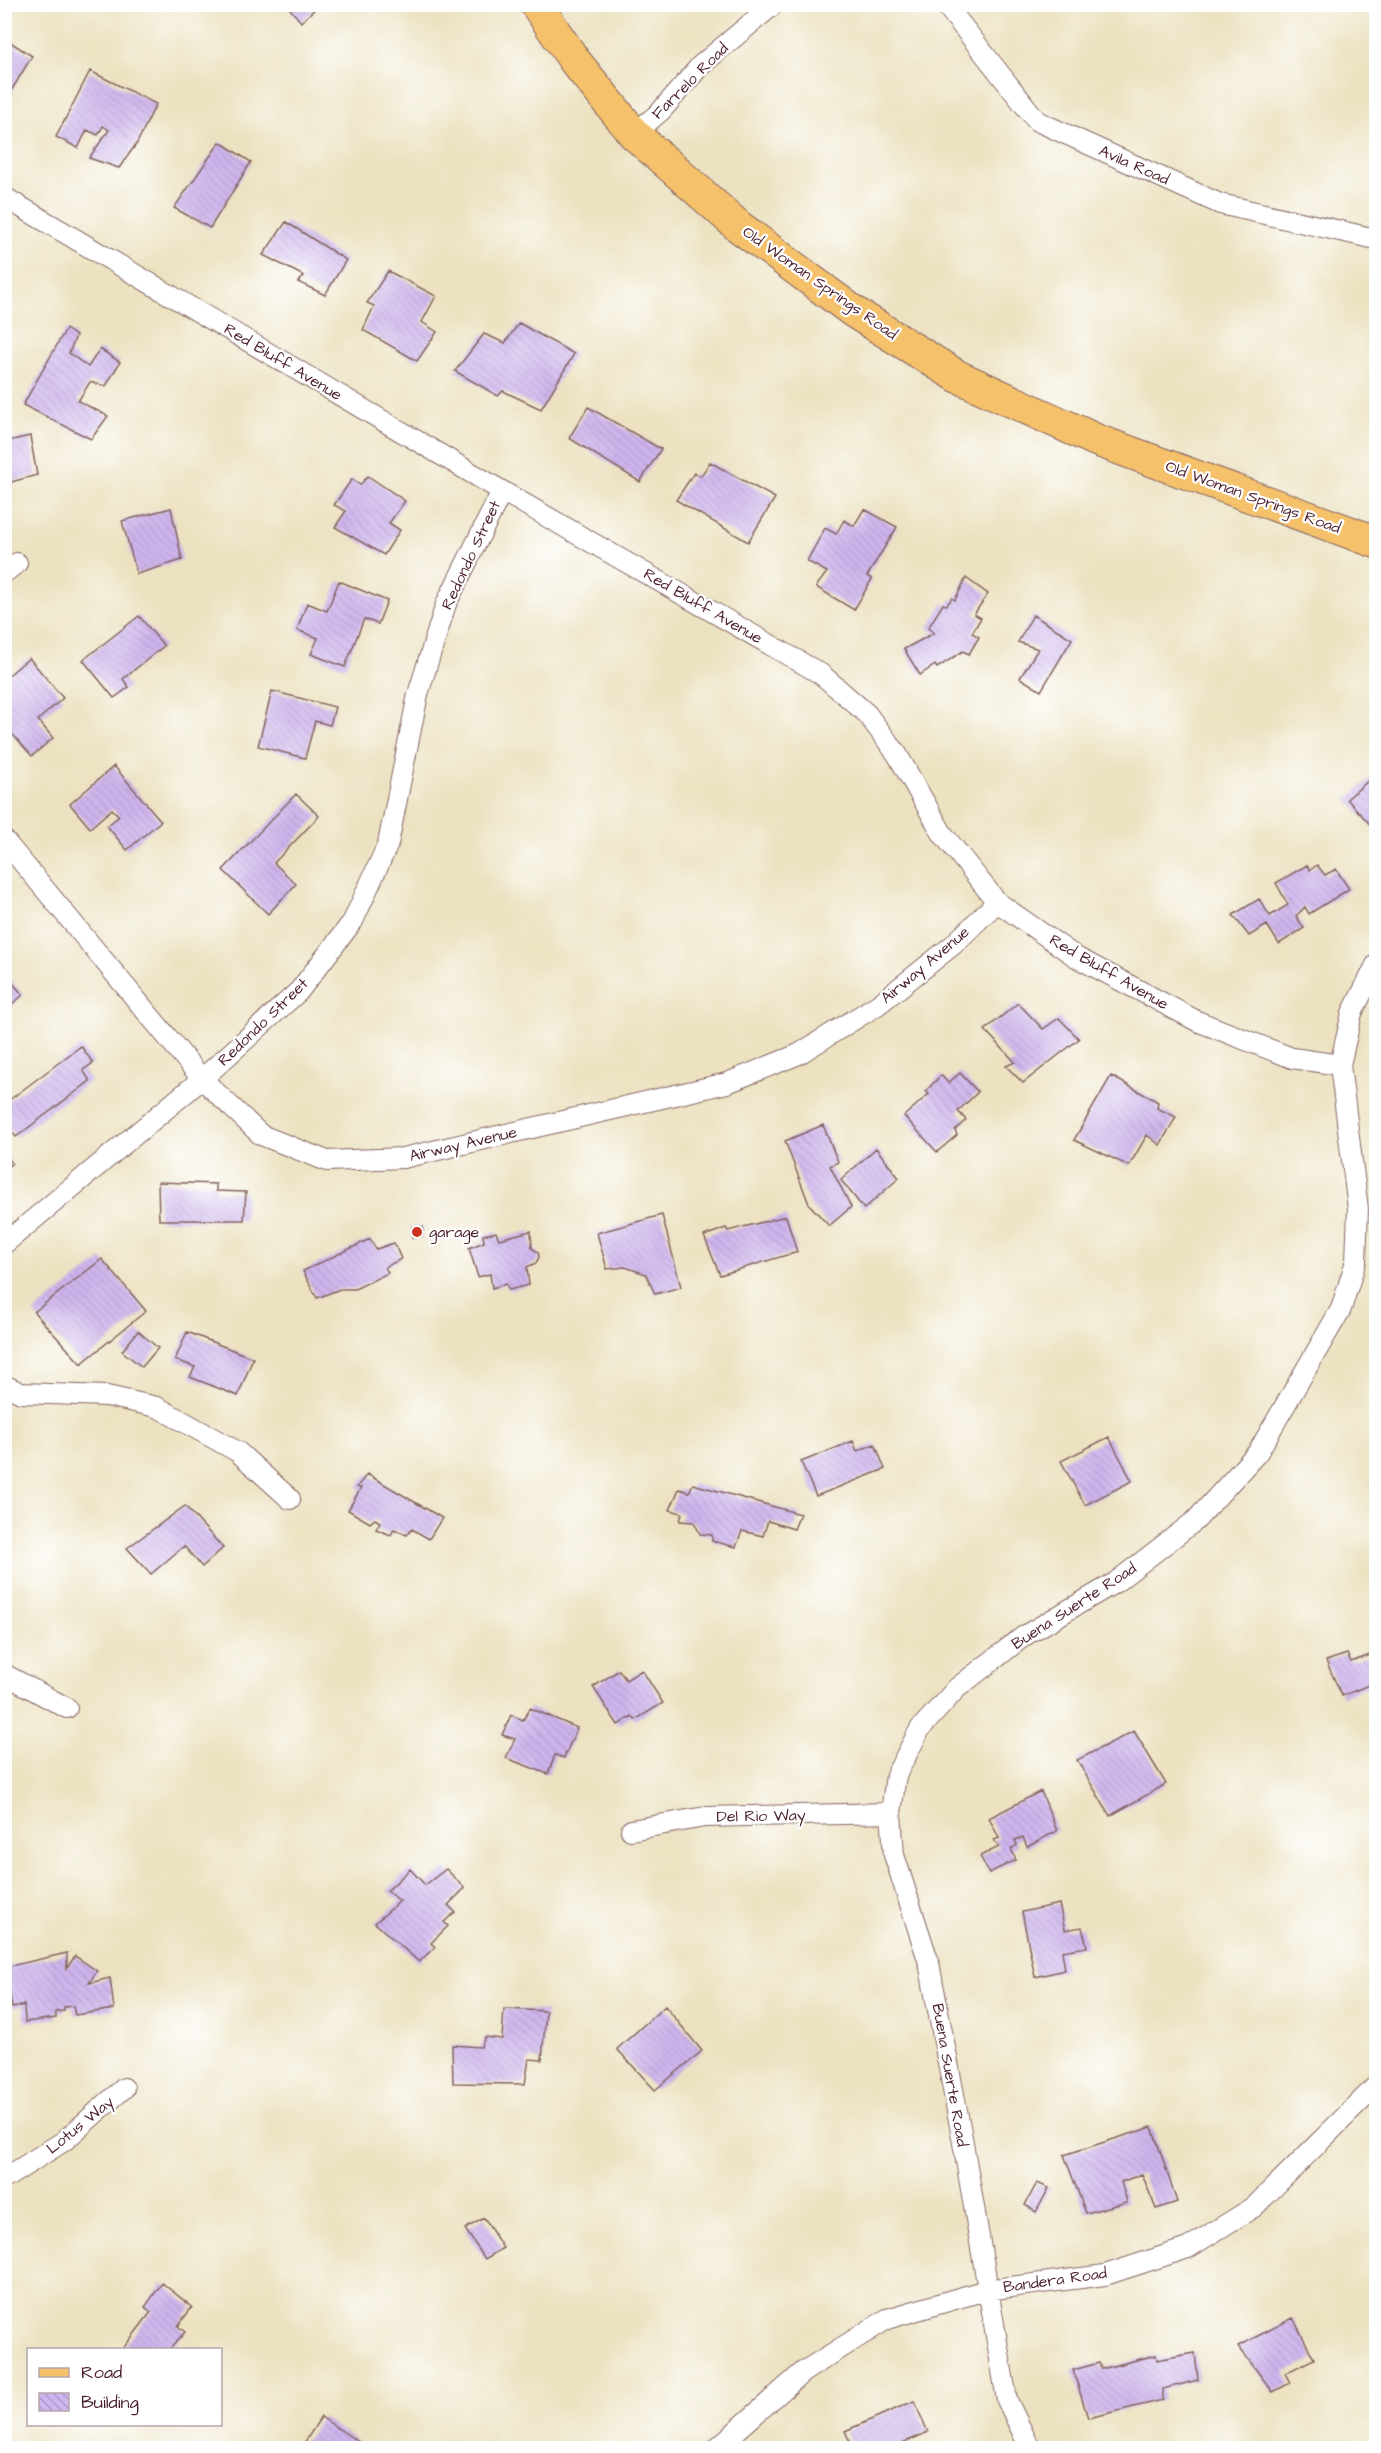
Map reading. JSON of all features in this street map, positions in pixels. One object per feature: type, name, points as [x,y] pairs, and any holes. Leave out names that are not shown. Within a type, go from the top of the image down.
[{"type":"main road","name":"Old Woman Springs Road","points":[[536,4],[574,60],[634,134],[748,234],[854,312],[957,376],[1096,440],[1377,542]]},
{"type":"street","name":"Farrelo Road","points":[[634,134],[661,111],[700,66],[774,4]]},
{"type":"street","name":"Avila Road","points":[[945,4],[1037,121],[1220,204],[1377,239]]},
{"type":"street","name":"Red Bluff Avenue","points":[[4,197],[502,491],[821,674],[867,714],[897,754],[942,833],[997,902],[1076,957],[1197,1021],[1292,1058],[1340,1065]]},
{"type":"street","name":"Redondo Street","points":[[4,1244],[202,1080],[299,992],[353,921],[388,844],[418,694],[447,604],[502,491]]},
{"type":"street","name":"Airway Avenue","points":[[4,840],[202,1080],[261,1135],[327,1161],[402,1158],[727,1083],[799,1054],[879,1004],[953,945],[997,902]]},
{"type":"street","name":"Buena Suerte Road","points":[[1030,2448],[1006,2400],[962,2137],[929,1963],[894,1855],[891,1813],[896,1775],[920,1729],[957,1688],[1023,1635],[1116,1582],[1196,1520],[1258,1452],[1341,1309],[1356,1261],[1358,1209],[1340,1065],[1352,1013],[1377,965]]},
{"type":"street","points":[[4,1385],[21,1393],[107,1396],[157,1407],[238,1452],[290,1499]]},
{"type":"street","points":[[4,1674],[67,1708]]},
{"type":"street","name":"Del Rio Way","points":[[631,1830],[705,1817],[891,1813]]},
{"type":"street","name":"Bandera Road","points":[[717,2448],[803,2372],[887,2319],[986,2290],[1105,2275],[1188,2248],[1254,2207],[1377,2086]]},
{"type":"street","name":"Lotus Way","points":[[4,2179],[64,2141],[124,2088]]},
{"type":"building","points":[[286,4],[320,4],[301,22]]},
{"type":"building","points":[[4,38],[32,56],[4,103]]},
{"type":"building","points":[[90,71],[156,104],[137,143],[119,168],[89,158],[109,130],[103,126],[98,135],[87,130],[78,148],[56,137]]},
{"type":"building","points":[[220,142],[251,162],[210,228],[174,208]]},
{"type":"building","points":[[286,222],[346,260],[325,295],[298,282],[304,276],[263,255]]},
{"type":"building","points":[[388,271],[436,296],[422,322],[437,332],[417,361],[363,330],[374,306],[367,303]]},
{"type":"building","points":[[519,323],[574,354],[541,409],[503,391],[498,396],[455,371],[484,334],[505,343]]},
{"type":"building","points":[[66,329],[76,336],[69,353],[88,367],[100,349],[120,362],[106,386],[90,382],[78,401],[108,416],[91,439],[23,405]]},
{"type":"building","points":[[588,407],[661,449],[640,482],[569,438]]},
{"type":"building","points":[[30,436],[37,475],[4,484],[4,442]]},
{"type":"building","points":[[710,462],[775,498],[748,542],[676,500],[694,473],[701,476]]},
{"type":"building","points":[[368,476],[405,501],[389,523],[400,530],[384,555],[335,527],[346,511],[334,505],[352,479],[360,485]]},
{"type":"building","points":[[171,508],[182,560],[137,574],[122,521]]},
{"type":"building","points":[[864,509],[897,527],[867,576],[872,579],[854,610],[816,587],[827,572],[807,561],[825,528],[836,534],[844,520],[854,526]]},
{"type":"building","points":[[966,578],[988,594],[974,614],[981,618],[972,633],[979,637],[969,654],[963,651],[937,668],[935,665],[920,675],[904,649],[934,633],[928,628],[943,604],[947,605],[952,598],[955,600]]},
{"type":"building","points":[[339,581],[387,601],[378,624],[364,619],[345,667],[311,654],[318,638],[297,630],[307,603],[327,611]]},
{"type":"building","points":[[1033,615],[1072,639],[1041,691],[1020,678],[1038,649],[1018,642]]},
{"type":"building","points":[[139,616],[164,646],[123,679],[129,687],[114,698],[83,660]]},
{"type":"building","points":[[29,658],[63,698],[38,720],[53,738],[32,756],[4,725],[4,679]]},
{"type":"building","points":[[272,691],[335,707],[330,725],[315,721],[305,758],[258,746]]},
{"type":"building","points":[[114,766],[161,821],[127,850],[107,826],[119,816],[112,809],[90,828],[70,804]]},
{"type":"building","points":[[1376,774],[1376,831],[1347,799]]},
{"type":"building","points":[[296,794],[319,816],[274,863],[296,884],[268,914],[223,870]]},
{"type":"building","points":[[1307,865],[1310,870],[1317,865],[1325,875],[1336,869],[1349,889],[1309,914],[1305,907],[1296,916],[1304,928],[1279,944],[1267,925],[1249,936],[1233,915],[1259,899],[1270,916],[1288,905],[1276,883]]},
{"type":"building","points":[[4,973],[23,995],[4,1011]]},
{"type":"building","points":[[1018,1003],[1043,1029],[1059,1018],[1079,1039],[1023,1083],[1006,1066],[1015,1062],[985,1030]]},
{"type":"building","points":[[81,1046],[93,1063],[83,1070],[90,1081],[16,1137],[4,1122],[4,1104]]},
{"type":"building","points":[[960,1073],[978,1092],[958,1111],[966,1120],[955,1130],[957,1135],[937,1152],[904,1116],[929,1094],[926,1091],[941,1075],[948,1083]]},
{"type":"building","points":[[1111,1076],[1158,1102],[1157,1108],[1176,1117],[1160,1145],[1147,1135],[1129,1166],[1074,1140]]},
{"type":"building","points":[[823,1125],[838,1162],[830,1166],[851,1207],[829,1226],[809,1204],[785,1141]]},
{"type":"building","points":[[876,1148],[899,1178],[864,1209],[841,1180]]},
{"type":"building","points":[[4,1154],[12,1163],[4,1170]]},
{"type":"building","points":[[158,1182],[216,1184],[216,1191],[246,1192],[244,1220],[159,1220]]},
{"type":"building","points":[[662,1215],[681,1287],[655,1294],[646,1274],[625,1267],[607,1269],[597,1233]]},
{"type":"building","points":[[786,1216],[797,1252],[720,1275],[704,1236],[726,1228],[728,1231]]},
{"type":"building","name":"garage","points":[[412,1227],[423,1227],[422,1236],[412,1238]]},
{"type":"building","points":[[531,1231],[532,1248],[538,1252],[539,1257],[536,1263],[527,1267],[529,1285],[509,1290],[506,1284],[492,1288],[490,1274],[478,1277],[469,1248],[484,1242],[483,1235],[496,1232],[499,1239]]},
{"type":"building","points":[[370,1239],[376,1249],[394,1243],[401,1259],[385,1267],[388,1273],[355,1289],[340,1289],[317,1298],[303,1271]]},
{"type":"building","points":[[102,1259],[146,1311],[81,1364],[34,1312]]},
{"type":"building","points":[[138,1331],[158,1348],[142,1367],[122,1351]]},
{"type":"building","points":[[187,1332],[253,1358],[238,1396],[190,1377],[195,1367],[175,1360]]},
{"type":"building","points":[[1109,1437],[1132,1481],[1085,1505],[1061,1461]]},
{"type":"building","points":[[853,1441],[857,1451],[875,1444],[885,1469],[816,1496],[801,1462]]},
{"type":"building","points":[[1376,1470],[1376,1486],[1371,1484]]},
{"type":"building","points":[[367,1474],[442,1518],[429,1539],[412,1529],[407,1535],[394,1529],[391,1535],[376,1529],[380,1522],[375,1519],[370,1523],[348,1510],[361,1488],[357,1487]]},
{"type":"building","points":[[693,1484],[800,1514],[794,1529],[768,1521],[763,1536],[742,1531],[736,1547],[712,1541],[712,1535],[700,1534],[694,1522],[680,1521],[682,1513],[670,1510],[679,1489],[689,1492]]},
{"type":"building","points":[[185,1506],[223,1548],[202,1567],[184,1546],[151,1574],[127,1548]]},
{"type":"building","points":[[1376,1642],[1376,1682],[1342,1696],[1326,1661],[1347,1654],[1351,1662],[1375,1653],[1370,1644]]},
{"type":"building","points":[[619,1670],[626,1680],[642,1670],[663,1703],[635,1720],[632,1716],[618,1725],[593,1687]]},
{"type":"building","points":[[530,1708],[577,1728],[564,1758],[555,1755],[548,1774],[506,1758],[515,1739],[502,1735],[511,1715],[523,1720]]},
{"type":"building","points":[[1134,1731],[1166,1784],[1110,1816],[1077,1760]]},
{"type":"building","points":[[1041,1791],[1057,1831],[1027,1847],[1023,1837],[1015,1840],[1017,1845],[1011,1849],[1016,1860],[989,1873],[980,1856],[999,1847],[994,1840],[999,1838],[989,1818]]},
{"type":"building","points":[[410,1869],[425,1885],[446,1869],[465,1888],[448,1905],[455,1912],[444,1922],[448,1926],[431,1943],[435,1947],[419,1962],[375,1923],[400,1901],[387,1891]]},
{"type":"building","points":[[1059,1904],[1065,1930],[1082,1927],[1087,1947],[1062,1951],[1065,1970],[1035,1977],[1022,1912]]},
{"type":"building","points":[[67,1953],[67,1968],[75,1956],[97,1971],[89,1983],[110,1978],[114,2009],[75,2015],[73,2006],[64,2007],[64,2011],[56,2012],[56,2018],[25,2022],[24,2005],[12,2008],[6,1967]]},
{"type":"building","points":[[665,2006],[702,2051],[655,2090],[617,2049]]},
{"type":"building","points":[[504,2009],[546,2011],[542,2060],[529,2059],[525,2084],[453,2083],[452,2045],[481,2047],[485,2037],[502,2039]]},
{"type":"building","points":[[1152,2127],[1177,2202],[1156,2209],[1142,2174],[1121,2182],[1127,2202],[1086,2213],[1064,2155]]},
{"type":"building","points":[[1037,2183],[1049,2188],[1036,2212],[1025,2205]]},
{"type":"building","points":[[484,2218],[503,2248],[485,2259],[465,2229]]},
{"type":"building","points":[[162,2283],[192,2307],[178,2326],[185,2332],[171,2348],[124,2348],[151,2312],[145,2307]]},
{"type":"building","points":[[1293,2318],[1314,2359],[1285,2373],[1290,2383],[1273,2392],[1238,2346]]},
{"type":"building","points":[[1195,2353],[1198,2380],[1163,2389],[1163,2400],[1088,2418],[1073,2370],[1099,2363],[1101,2369],[1156,2355],[1157,2360]]},
{"type":"building","points":[[914,2401],[928,2432],[892,2448],[853,2448],[845,2431]]},
{"type":"building","points":[[321,2417],[363,2445],[360,2448],[301,2448]]},
{"type":"place","name":"garage","points":[[417,1232]]}]
